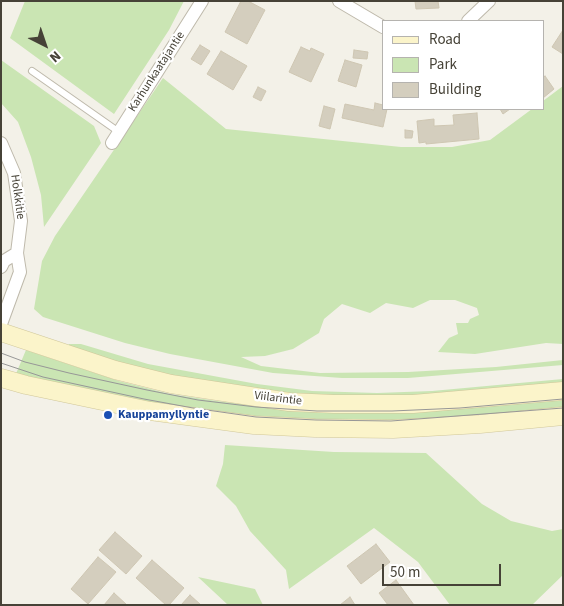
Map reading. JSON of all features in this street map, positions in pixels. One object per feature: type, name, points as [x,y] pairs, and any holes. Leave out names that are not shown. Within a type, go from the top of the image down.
[{"type":"main road","name":"Viilarintie","points":[[1,332],[115,370],[162,382],[289,402],[412,404],[563,391]]},
{"type":"main road","name":"Viilarintie","points":[[1,378],[150,411],[254,425],[393,429],[480,424],[563,416]]},
{"type":"street","name":"Karhunkaatajantie","points":[[115,138],[202,1]]},
{"type":"street","points":[[339,1],[382,25]]},
{"type":"street","points":[[469,20],[489,1]]},
{"type":"street","name":"Holkkitie","points":[[1,142],[14,173],[21,221],[17,253],[20,272],[1,324]]},
{"type":"street","points":[[1,267],[4,261],[17,253]]},
{"type":"lane","points":[[32,72],[115,138]]},
{"type":"green space","points":[[25,1],[184,1],[169,30],[114,114],[10,38]]},
{"type":"green space","points":[[1,60],[94,126],[101,143],[44,227],[41,195],[31,157],[18,122],[1,103]]},
{"type":"green space","points":[[163,78],[226,129],[401,147],[452,147],[490,140],[531,110],[544,110],[544,100],[563,86],[563,344],[546,343],[475,354],[438,352],[449,338],[458,334],[456,323],[468,323],[470,319],[479,315],[477,308],[455,300],[430,300],[413,308],[386,303],[370,313],[342,304],[324,319],[319,333],[293,349],[265,356],[241,357],[261,366],[320,373],[408,372],[496,367],[563,360],[563,365],[408,378],[342,378],[273,373],[170,354],[125,343],[43,317],[34,309],[42,261],[55,236]]},
{"type":"green space","points":[[69,344],[81,344],[148,364],[257,384],[312,391],[377,393],[432,391],[563,379],[563,386],[468,395],[311,398],[190,380],[103,359],[68,347]]},
{"type":"green space","points":[[26,350],[119,381],[170,394],[257,406],[563,397],[563,413],[432,424],[215,416],[15,376]]},
{"type":"green space","points":[[225,445],[334,452],[426,453],[482,504],[511,521],[552,531],[563,529],[563,575],[532,605],[450,605],[418,562],[374,528],[289,589],[286,570],[250,531],[236,506],[216,486],[223,464]]},
{"type":"green space","points":[[198,577],[255,589],[263,605],[228,605]]},
{"type":"building","points":[[241,1],[248,1],[265,10],[247,44],[225,32]]},
{"type":"building","points":[[415,1],[438,1],[439,8],[416,9]]},
{"type":"building","points":[[563,30],[563,54],[552,47]]},
{"type":"building","points":[[200,45],[210,51],[201,65],[191,59]]},
{"type":"building","points":[[301,47],[310,51],[311,48],[324,54],[311,82],[289,72]]},
{"type":"building","points":[[354,50],[368,52],[367,59],[353,58]]},
{"type":"building","points":[[221,51],[247,66],[233,90],[207,74]]},
{"type":"building","points":[[345,60],[362,65],[356,87],[338,81]]},
{"type":"building","points":[[544,77],[554,89],[544,97]]},
{"type":"building","points":[[258,87],[266,91],[261,101],[253,97]]},
{"type":"building","points":[[375,103],[382,105],[382,110],[387,110],[383,127],[342,118],[345,104],[374,110]]},
{"type":"building","points":[[324,106],[335,109],[330,129],[319,126]]},
{"type":"building","points":[[501,110],[509,110],[503,114]]},
{"type":"building","points":[[477,113],[479,139],[419,143],[417,121],[434,119],[434,126],[454,125],[453,115]]},
{"type":"building","points":[[405,130],[413,131],[412,138],[405,138]]},
{"type":"building","points":[[115,532],[142,556],[126,574],[99,550]]},
{"type":"building","points":[[376,544],[390,562],[361,584],[347,566]]},
{"type":"building","points":[[98,557],[116,572],[88,604],[71,589]]},
{"type":"building","points":[[152,560],[184,588],[169,605],[166,605],[136,578]]},
{"type":"building","points":[[396,580],[414,605],[388,605],[379,593]]},
{"type":"building","points":[[114,593],[127,605],[104,605]]},
{"type":"building","points":[[190,595],[201,605],[181,605]]},
{"type":"building","points":[[350,597],[355,605],[340,605]]},
{"type":"tram line","points":[[1,353],[25,362],[147,390],[198,400],[256,407],[317,411],[392,411],[460,408],[563,399]]},
{"type":"tram line","points":[[1,363],[43,377],[144,399],[256,417],[391,421],[563,408]]},
{"type":"place","name":"Kauppamyllyntie","points":[[108,415]]}]
